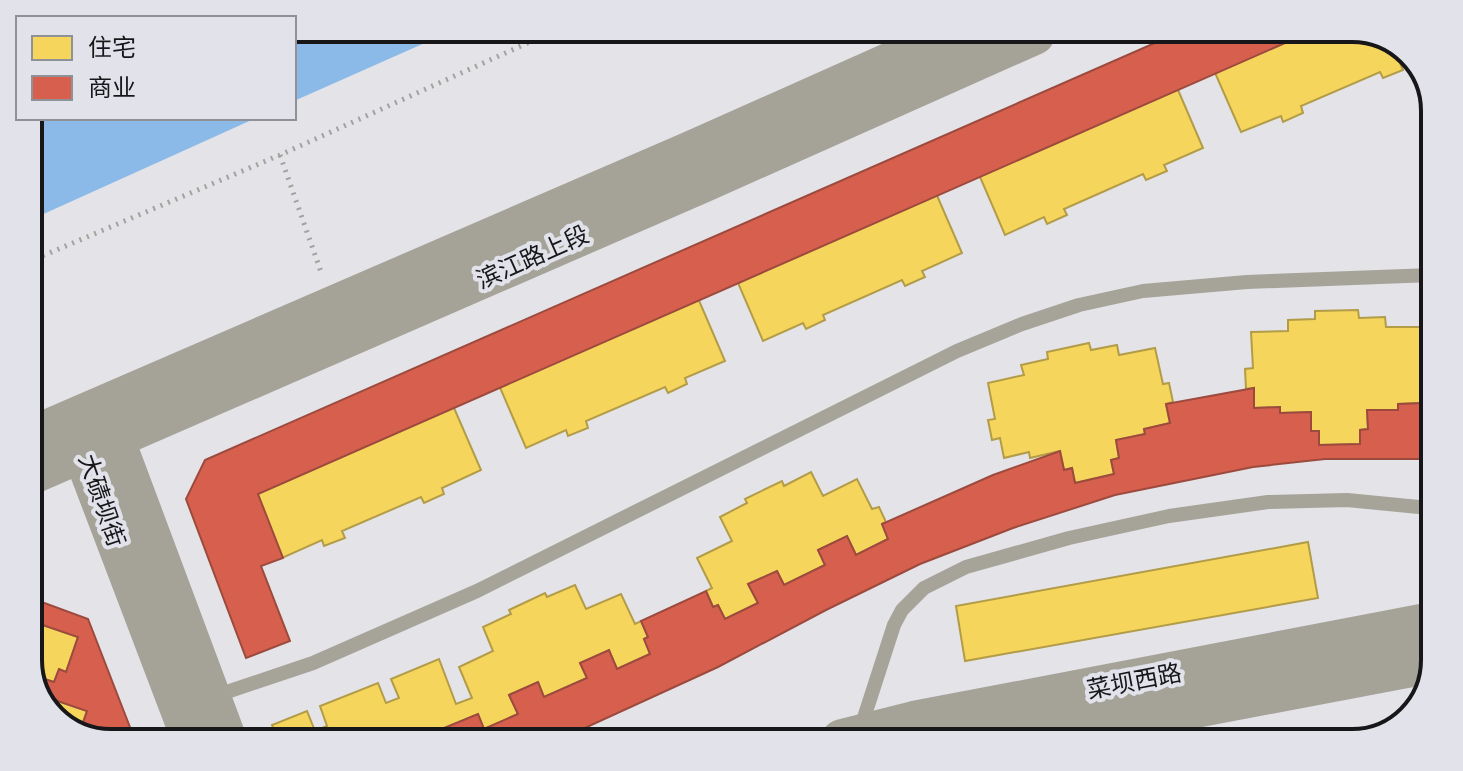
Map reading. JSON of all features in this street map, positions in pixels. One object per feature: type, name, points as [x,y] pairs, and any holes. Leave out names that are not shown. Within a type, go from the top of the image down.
[{"type":"main road","name":"滨江路上段","points":[[42,466],[95,434],[334,307],[938,42]]},
{"type":"main road","name":"滨江路上段","points":[[42,438],[95,434],[702,182],[1016,42]]},
{"type":"main road","name":"大碛坝街","points":[[95,434],[217,716]]},
{"type":"main road","name":"大碛坝街","points":[[95,434],[189,729]]},
{"type":"main road","name":"菜坝西路","points":[[886,729],[1421,625]]},
{"type":"main road","name":"菜坝西路","points":[[1079,729],[1421,664]]},
{"type":"lane","points":[[217,716],[313,663],[477,591],[957,351],[1022,324],[1079,305],[1143,291],[1247,282],[1421,275]]},
{"type":"lane","points":[[854,729],[902,610],[924,588],[966,567],[1069,538],[1141,522],[1268,502],[1347,500],[1421,507]]},
{"type":"path","points":[[42,256],[280,155],[530,42]]},
{"type":"path","points":[[280,155],[334,307]]},
{"type":"water","points":[[296,42],[427,42],[296,100]]},
{"type":"water","points":[[42,120],[252,120],[42,215]]},
{"type":"building: 住宅","points":[[1201,42],[1366,43],[1383,49],[1401,63],[1403,70],[1383,78],[1380,72],[1301,106],[1303,113],[1283,122],[1281,116],[1241,132]]},
{"type":"building: 住宅","points":[[1163,55],[1203,148],[1164,165],[1167,171],[1146,180],[1143,174],[1064,209],[1067,215],[1047,224],[1044,217],[1005,235],[965,142],[985,134],[988,142],[994,139],[992,135],[997,133],[992,122],[1030,105],[1036,117],[1040,114],[1041,118],[1047,116],[1044,108],[1084,90],[1087,98],[1093,96],[1092,92],[1096,90],[1091,79],[1130,62],[1135,73],[1139,71],[1141,74],[1146,72],[1143,64]]},
{"type":"building: 住宅","points":[[922,161],[962,253],[922,271],[925,277],[905,286],[902,280],[823,315],[825,320],[806,329],[803,323],[763,341],[723,248],[743,240],[747,247],[753,245],[751,242],[755,239],[751,227],[789,211],[794,223],[799,220],[800,224],[806,222],[802,214],[843,196],[846,204],[855,196],[850,184],[888,168],[893,179],[898,177],[900,181],[905,178],[902,170]]},
{"type":"building: 住宅","points":[[685,268],[725,361],[685,378],[687,384],[668,393],[665,387],[586,421],[588,428],[568,436],[566,430],[526,448],[486,355],[506,346],[510,355],[518,346],[513,335],[552,318],[557,329],[569,329],[565,321],[606,303],[609,311],[615,309],[613,305],[618,303],[613,291],[651,275],[656,286],[661,284],[662,288],[668,285],[664,277]]},
{"type":"building: 住宅","points":[[1358,310],[1359,318],[1385,317],[1386,327],[1421,327],[1421,403],[1398,404],[1398,410],[1367,410],[1368,429],[1360,430],[1360,444],[1319,445],[1319,431],[1311,431],[1311,412],[1280,413],[1280,407],[1254,408],[1254,388],[1246,389],[1245,369],[1253,368],[1251,332],[1288,331],[1288,320],[1315,319],[1315,311]]},
{"type":"building: 住宅","points":[[1089,343],[1091,350],[1117,345],[1119,355],[1155,348],[1163,384],[1169,383],[1173,402],[1166,404],[1170,423],[1144,429],[1145,434],[1116,440],[1119,458],[1111,460],[1114,474],[1075,483],[1072,468],[1064,470],[1060,451],[1030,458],[1029,452],[1004,458],[1000,438],[992,440],[988,420],[995,419],[988,383],[1024,375],[1021,365],[1048,359],[1047,352]]},
{"type":"building: 住宅","points":[[441,378],[481,470],[442,488],[444,494],[424,503],[421,497],[342,531],[345,538],[324,546],[322,540],[282,558],[242,465],[263,456],[266,464],[272,462],[270,458],[275,456],[270,445],[308,428],[313,439],[318,437],[320,441],[325,439],[322,431],[362,413],[366,421],[371,418],[369,414],[374,412],[369,401],[408,384],[413,396],[418,394],[419,398],[424,395],[421,387]]},
{"type":"building: 住宅","points":[[811,472],[823,496],[857,479],[872,509],[879,507],[886,522],[882,524],[888,539],[856,555],[847,536],[818,550],[825,565],[784,585],[777,571],[748,584],[758,603],[725,619],[718,605],[713,607],[706,591],[712,588],[697,558],[732,541],[720,517],[747,503],[745,499],[782,481],[784,486]]},
{"type":"building: 住宅","points":[[1308,542],[1318,598],[965,661],[956,606]]},
{"type":"building: 住宅","points":[[575,585],[586,609],[621,594],[635,624],[641,621],[648,637],[644,639],[650,654],[617,669],[609,650],[580,663],[587,678],[544,697],[538,682],[509,695],[518,714],[484,729],[478,714],[444,729],[320,729],[327,726],[320,706],[378,683],[386,703],[399,698],[391,679],[439,659],[456,704],[472,698],[459,667],[493,651],[483,627],[511,614],[509,610],[545,593],[547,597]]},
{"type":"building: 住宅","points":[[42,625],[78,637],[66,672],[59,669],[54,682],[45,679],[42,665]]},
{"type":"building: 住宅","points":[[56,700],[87,711],[83,723],[65,712]]},
{"type":"building: 住宅","points":[[307,711],[314,729],[273,729],[272,725]]},
{"type":"building: 商业","points":[[1157,42],[1287,42],[258,494],[283,558],[261,566],[290,641],[246,658],[186,499],[205,460]]},
{"type":"building: 商业","points":[[1254,388],[1254,408],[1280,407],[1280,413],[1311,412],[1311,431],[1319,431],[1319,445],[1360,444],[1360,430],[1368,429],[1367,410],[1398,410],[1398,404],[1421,403],[1421,459],[1325,459],[1253,467],[1115,495],[1013,528],[920,564],[718,667],[583,729],[484,729],[518,714],[509,695],[538,682],[544,697],[587,678],[580,663],[609,650],[617,669],[650,654],[644,639],[648,637],[641,621],[706,591],[713,607],[718,605],[725,619],[758,603],[748,584],[777,571],[784,585],[825,565],[818,550],[847,536],[856,555],[888,539],[882,524],[993,475],[1060,451],[1064,470],[1072,468],[1075,483],[1114,474],[1111,460],[1119,458],[1116,440],[1145,434],[1144,429],[1170,423],[1166,404]]},
{"type":"building: 商业","points":[[42,602],[88,619],[131,729],[93,727],[83,723],[87,711],[54,698],[45,679],[54,682],[59,669],[66,672],[78,637],[42,625]]},
{"type":"building: 商业","points":[[478,714],[484,729],[444,729],[444,728]]}]
